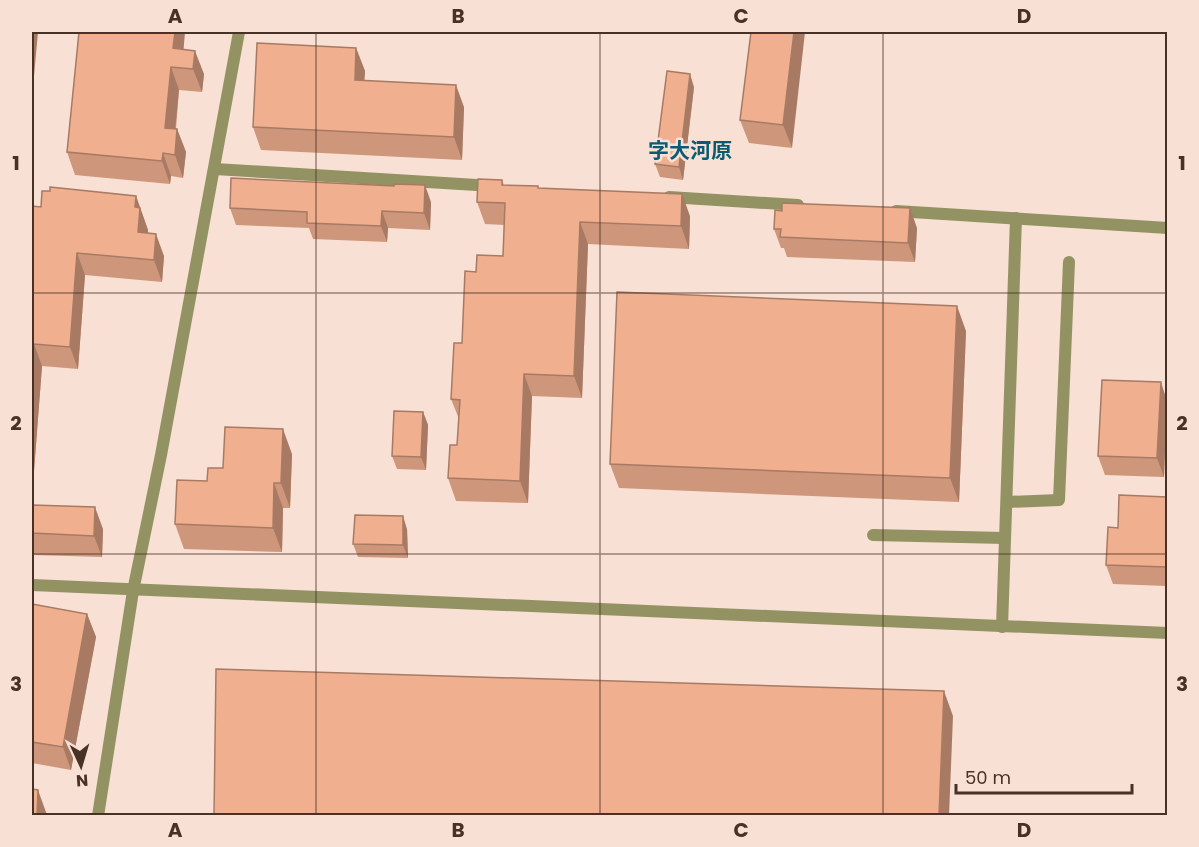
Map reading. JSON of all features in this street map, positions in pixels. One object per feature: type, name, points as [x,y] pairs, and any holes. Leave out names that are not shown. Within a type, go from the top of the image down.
[{"type":"street","points":[[98,816],[133,591],[215,169],[239,32]]},
{"type":"street","points":[[215,169],[502,187]]},
{"type":"street","points":[[657,196],[813,206]]},
{"type":"street","points":[[885,210],[1167,228]]},
{"type":"street","points":[[1002,627],[1016,218]]},
{"type":"street","points":[[1006,502],[1059,500],[1069,262]]},
{"type":"street","points":[[873,535],[1005,538]]},
{"type":"street","points":[[32,585],[1167,633]]},
{"type":"building","points":[[79,32],[175,32],[173,48],[195,51],[193,69],[171,67],[165,128],[177,129],[175,155],[163,153],[162,161],[67,152]]},
{"type":"building","points":[[751,32],[794,32],[783,125],[740,120]]},
{"type":"building","points":[[257,43],[356,48],[355,80],[456,85],[454,137],[253,127]]},
{"type":"building","points":[[667,71],[690,74],[679,167],[655,164]]},
{"type":"building","points":[[231,178],[394,186],[394,184],[425,185],[424,213],[382,211],[381,226],[307,223],[307,212],[230,208]]},
{"type":"building","points":[[478,179],[502,180],[502,185],[538,186],[538,188],[682,194],[681,226],[580,222],[574,376],[524,374],[520,481],[448,478],[450,445],[457,445],[460,400],[451,399],[454,343],[462,343],[465,271],[476,272],[477,255],[503,256],[505,203],[477,202]]},
{"type":"building","points":[[50,187],[136,196],[135,207],[140,208],[138,232],[156,234],[154,260],[77,253],[70,347],[34,344],[32,374],[32,206],[41,207],[42,191],[50,191]]},
{"type":"building","points":[[782,203],[910,208],[908,243],[780,237],[781,229],[774,229],[775,210],[782,211]]},
{"type":"building","points":[[617,292],[957,306],[950,478],[610,464]]},
{"type":"building","points":[[1102,380],[1161,382],[1157,458],[1098,456]]},
{"type":"building","points":[[394,411],[423,412],[421,457],[392,456]]},
{"type":"building","points":[[225,427],[283,429],[281,483],[274,483],[273,528],[175,524],[177,480],[207,481],[208,468],[223,468]]},
{"type":"building","points":[[1119,495],[1167,497],[1167,567],[1106,565],[1108,527],[1118,528]]},
{"type":"building","points":[[32,505],[95,507],[94,536],[32,533]]},
{"type":"building","points":[[355,515],[403,516],[403,545],[353,544]]},
{"type":"building","points":[[32,604],[87,614],[63,747],[32,742]]},
{"type":"building","points":[[216,669],[944,691],[939,816],[214,816]]},
{"type":"building","points":[[32,789],[38,790],[37,816],[32,816]]},
{"type":"district","name":"字大河原","points":[[690,150]]}]
